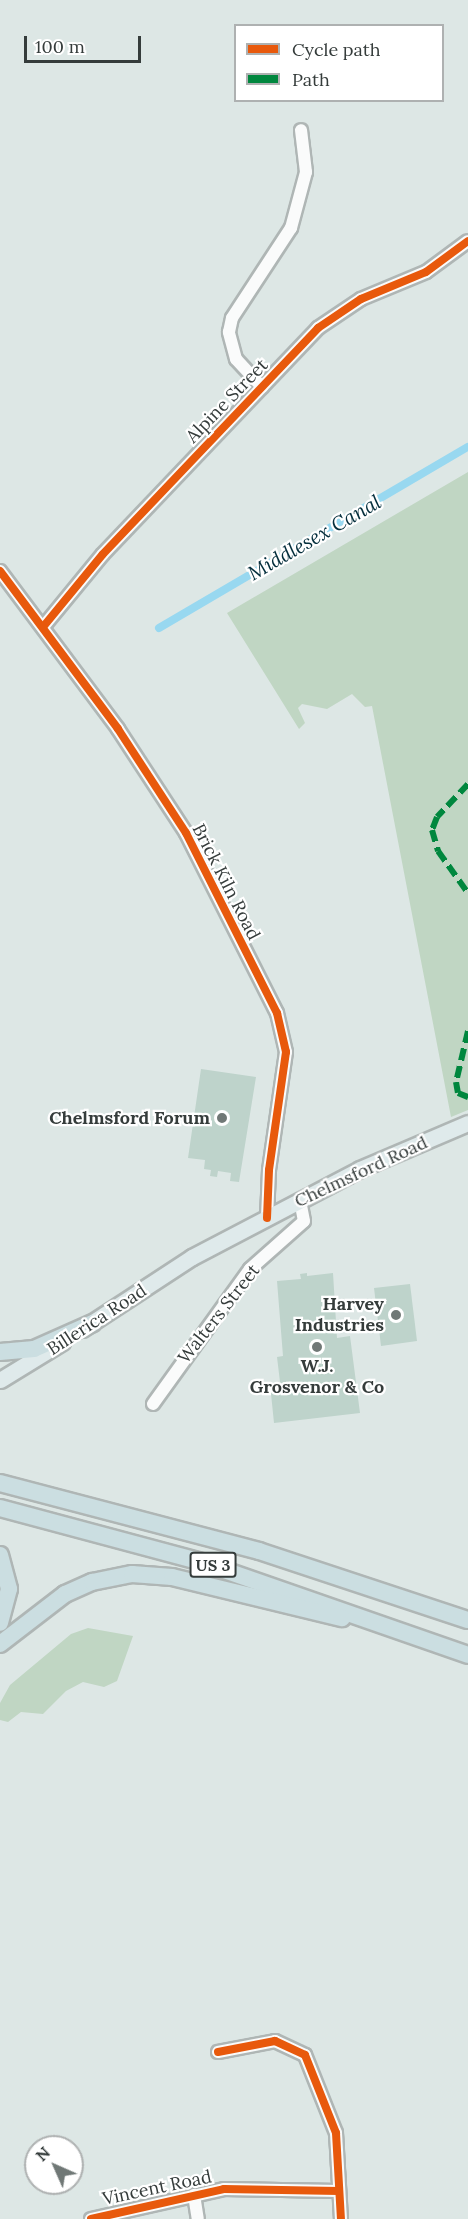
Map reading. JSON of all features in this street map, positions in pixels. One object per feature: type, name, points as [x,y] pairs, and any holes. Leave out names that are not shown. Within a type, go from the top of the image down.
[{"type":"highway","points":[[0,1352],[34,1349],[93,1323]]},
{"type":"highway","name":"US 3","points":[[0,1483],[259,1551],[468,1620]]},
{"type":"highway","name":"US 3","points":[[0,1508],[201,1562],[422,1637],[468,1655]]},
{"type":"highway","points":[[0,1556],[9,1589],[0,1623]]},
{"type":"highway","points":[[0,1644],[53,1601],[77,1588],[106,1578],[147,1574],[422,1637]]},
{"type":"main road","name":"Chelmsford Road","points":[[192,1257],[300,1200],[468,1123]]},
{"type":"main road","name":"Billerica Road","points":[[0,1380],[93,1323],[192,1257]]},
{"type":"street","points":[[262,387],[236,359],[230,332],[232,318],[291,228],[306,172],[301,130]]},
{"type":"street","name":"Alpine Street","points":[[43,627],[103,554],[262,387],[338,312],[426,272],[468,241]]},
{"type":"street","name":"Brick Kiln Road","points":[[0,571],[43,627],[186,833],[277,1012],[286,1052],[269,1170],[267,1218]]},
{"type":"street","name":"Walters Street","points":[[153,1404],[250,1269],[304,1221],[300,1200]]},
{"type":"street","points":[[218,2052],[275,2041],[305,2055],[336,2133],[341,2219]]},
{"type":"street","name":"Vincent Road","points":[[91,2219],[232,2188],[339,2191]]},
{"type":"street","points":[[194,2195],[198,2219]]},
{"type":"green space","points":[[468,472],[468,1110],[451,1117],[372,706],[365,707],[352,694],[327,709],[302,704],[298,708],[305,723],[299,729],[227,613]]},
{"type":"green space","points":[[88,1628],[133,1636],[117,1681],[104,1687],[83,1682],[66,1691],[43,1714],[21,1712],[8,1722],[0,1720],[0,1703],[10,1685],[71,1634]]},
{"type":"building","name":"Chelmsford Forum","points":[[201,1069],[256,1077],[239,1182],[230,1181],[231,1173],[218,1171],[217,1177],[210,1176],[211,1170],[204,1169],[205,1160],[188,1158]]},
{"type":"building","name":"W.J. Grosvenor & Co","points":[[307,1273],[307,1276],[333,1273],[337,1338],[350,1336],[360,1413],[274,1423],[270,1384],[280,1382],[277,1357],[283,1356],[277,1281],[301,1279],[300,1274]]},
{"type":"building","name":"Harvey Industries","points":[[410,1284],[417,1341],[381,1346],[374,1288]]},
{"type":"waterway","name":"Middlesex Canal","points":[[159,628],[468,447]]},
{"type":"marked path","points":[[468,784],[437,817],[432,830],[438,851],[468,893]]},
{"type":"marked path","points":[[468,1031],[456,1082],[458,1093],[468,1097]]},
{"type":"cycle path","points":[[43,627],[103,554],[318,328],[361,299],[426,272],[468,241]]},
{"type":"cycle path","points":[[0,571],[118,729],[186,833],[277,1013],[286,1052],[269,1170],[267,1218]]},
{"type":"cycle path","points":[[218,2052],[275,2041],[305,2055],[336,2133],[341,2219]]},
{"type":"cycle path","points":[[91,2219],[224,2189],[339,2191]]},
{"type":"place","name":"Chelmsford Forum","points":[[222,1118]]},
{"type":"place","name":"Harvey Industries","points":[[396,1315]]},
{"type":"place","name":"W.J. Grosvenor & Co","points":[[317,1347]]}]
